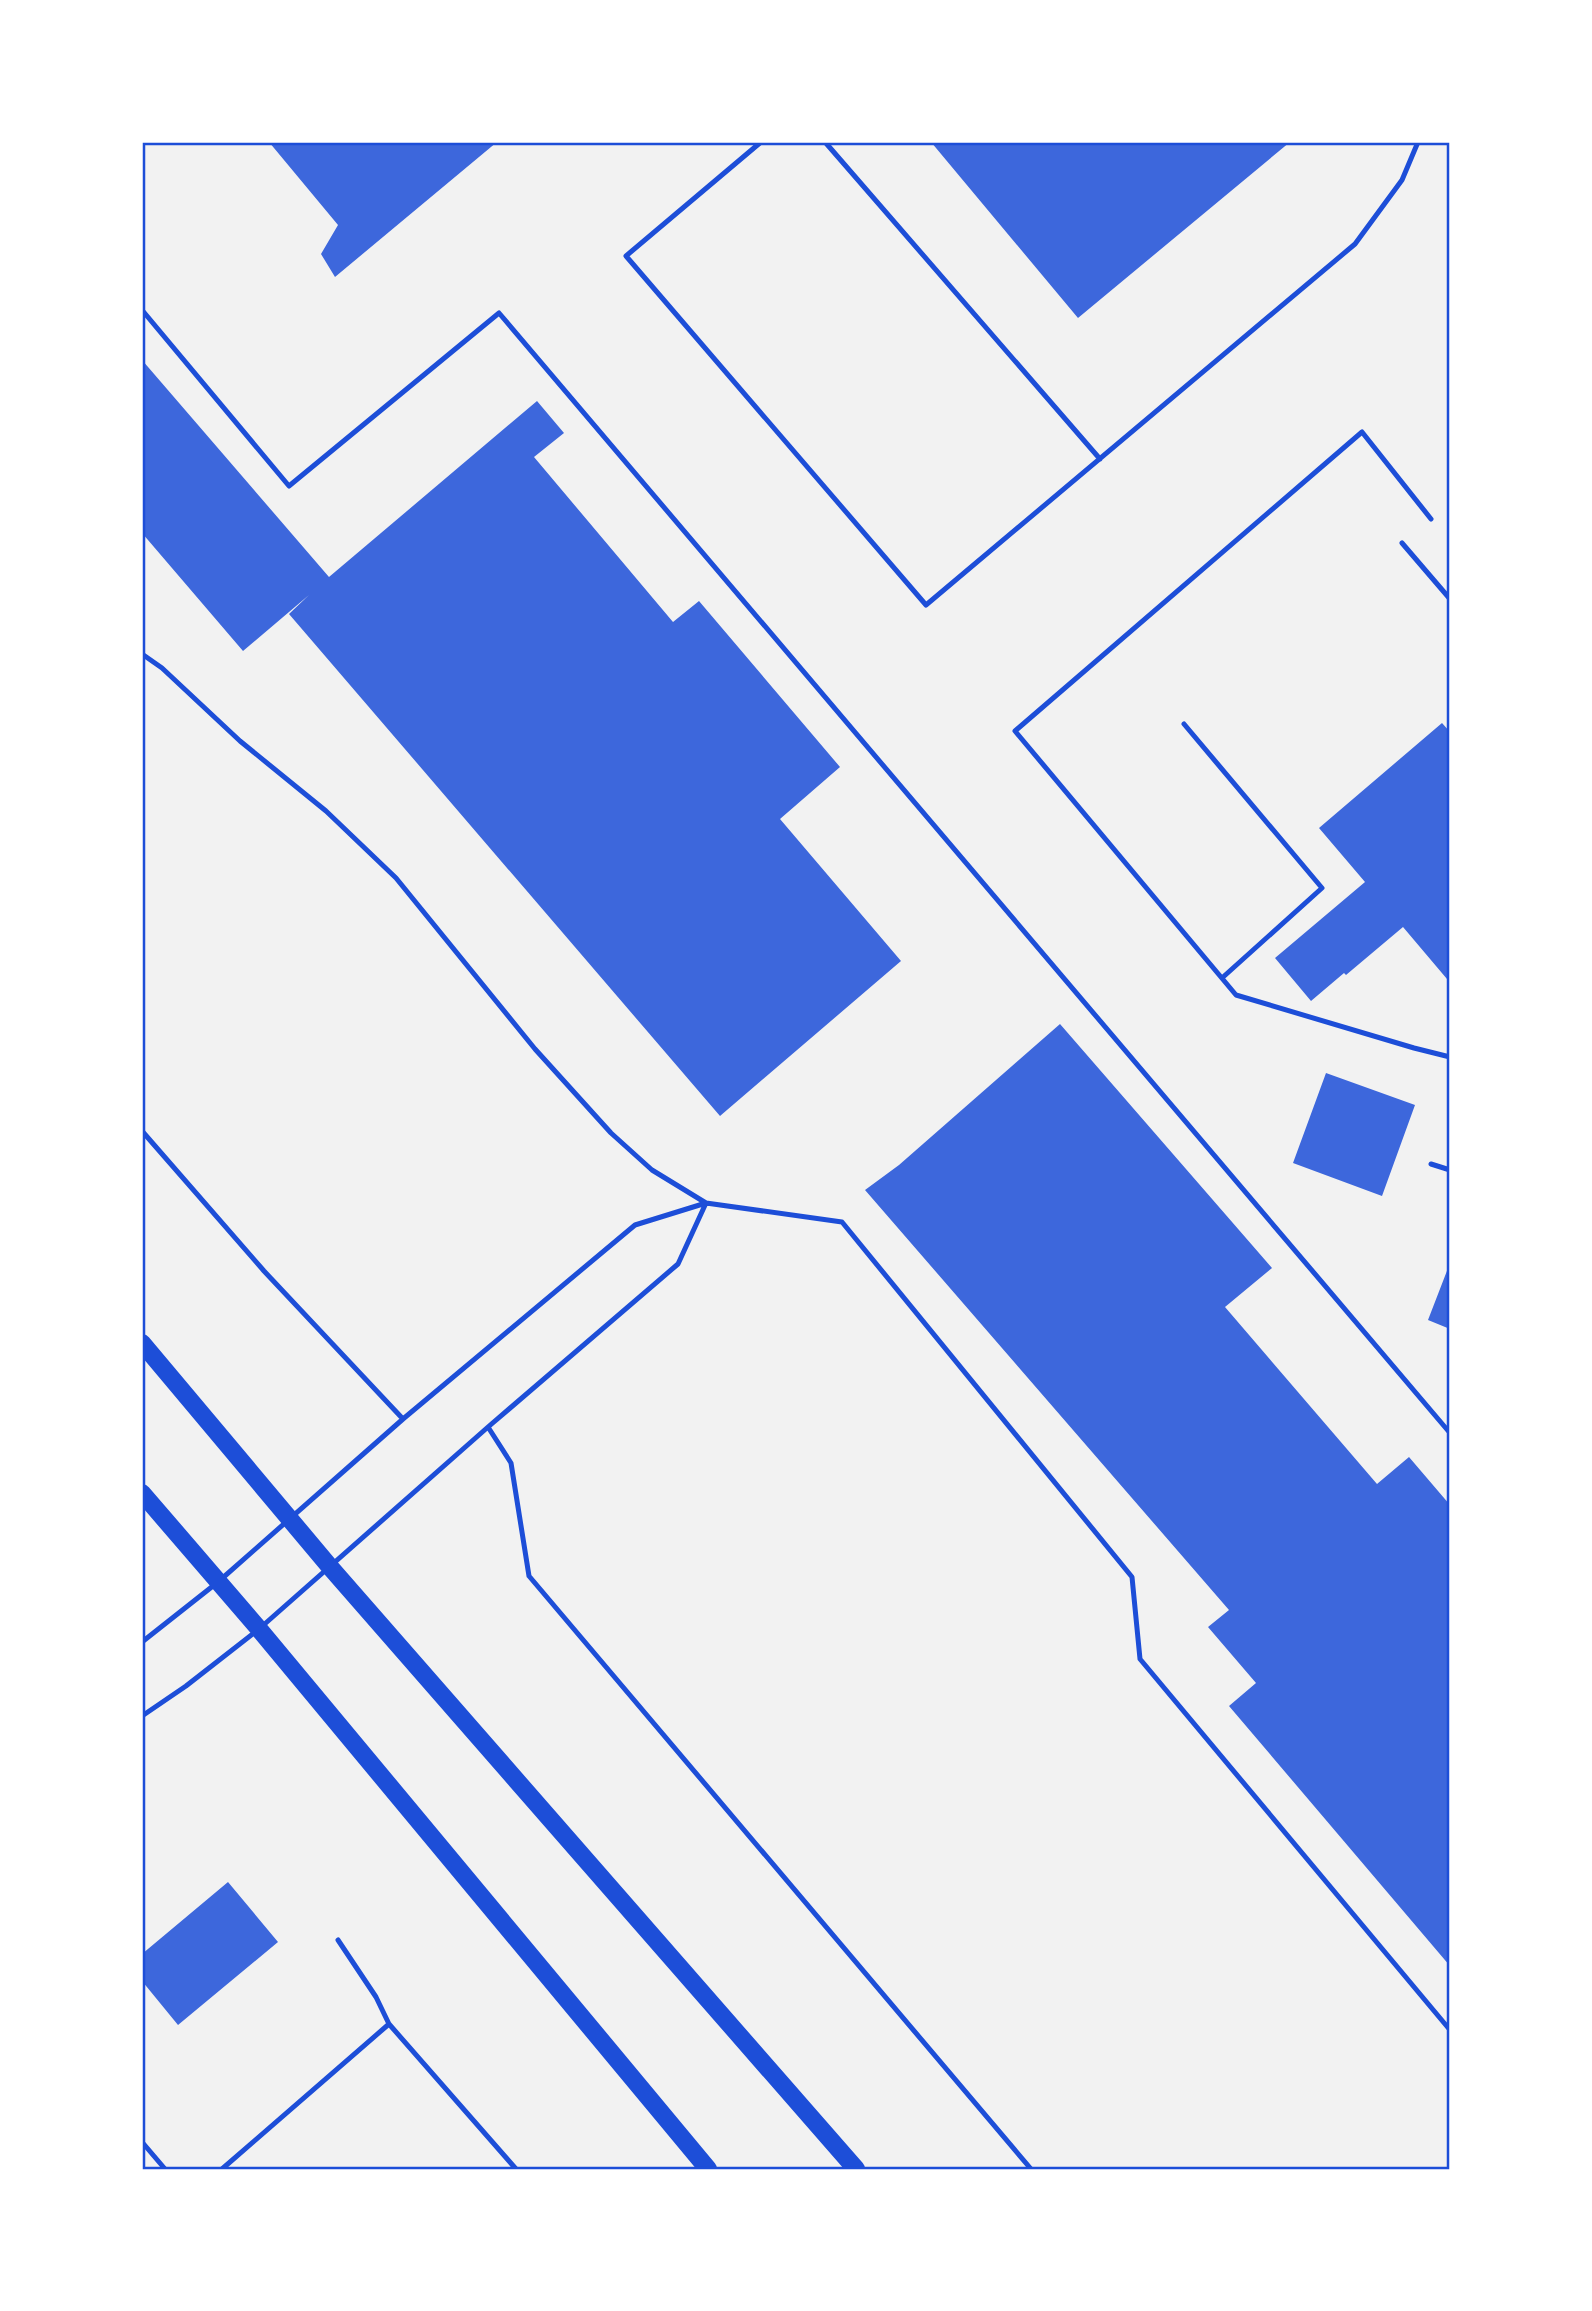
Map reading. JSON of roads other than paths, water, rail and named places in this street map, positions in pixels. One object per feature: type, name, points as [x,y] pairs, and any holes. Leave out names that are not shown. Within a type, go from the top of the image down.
[{"type":"main road","points":[[142,1343],[330,1567],[856,2169]]},
{"type":"main road","points":[[142,1493],[708,2169]]},
{"type":"lane","points":[[761,142],[626,256],[926,605],[1355,244],[1402,180],[1418,142]]},
{"type":"lane","points":[[825,142],[1100,459]]},
{"type":"lane","points":[[142,310],[289,486],[499,313],[1450,1433]]},
{"type":"lane","points":[[1431,520],[1362,432],[1015,731],[1236,995],[1450,1057]]},
{"type":"lane","points":[[1402,543],[1450,599]]},
{"type":"lane","points":[[142,654],[162,668],[240,741],[326,811],[396,878],[535,1049],[611,1133],[652,1170],[706,1203],[842,1222],[1132,1577],[1140,1659],[1450,2030]]},
{"type":"lane","points":[[1184,724],[1322,888],[1222,978]]},
{"type":"lane","points":[[142,1131],[264,1271],[403,1419]]},
{"type":"lane","points":[[1431,1164],[1450,1170]]},
{"type":"lane","points":[[142,1642],[218,1582],[403,1419],[635,1225],[706,1203]]},
{"type":"lane","points":[[142,1716],[186,1686],[258,1629],[678,1264],[706,1203]]},
{"type":"lane","points":[[488,1427],[511,1463],[529,1576],[1031,2169]]},
{"type":"lane","points":[[338,1940],[376,1997],[389,2024],[516,2169]]},
{"type":"lane","points":[[222,2169],[389,2024]]},
{"type":"lane","points":[[142,2142],[165,2169]]}]
